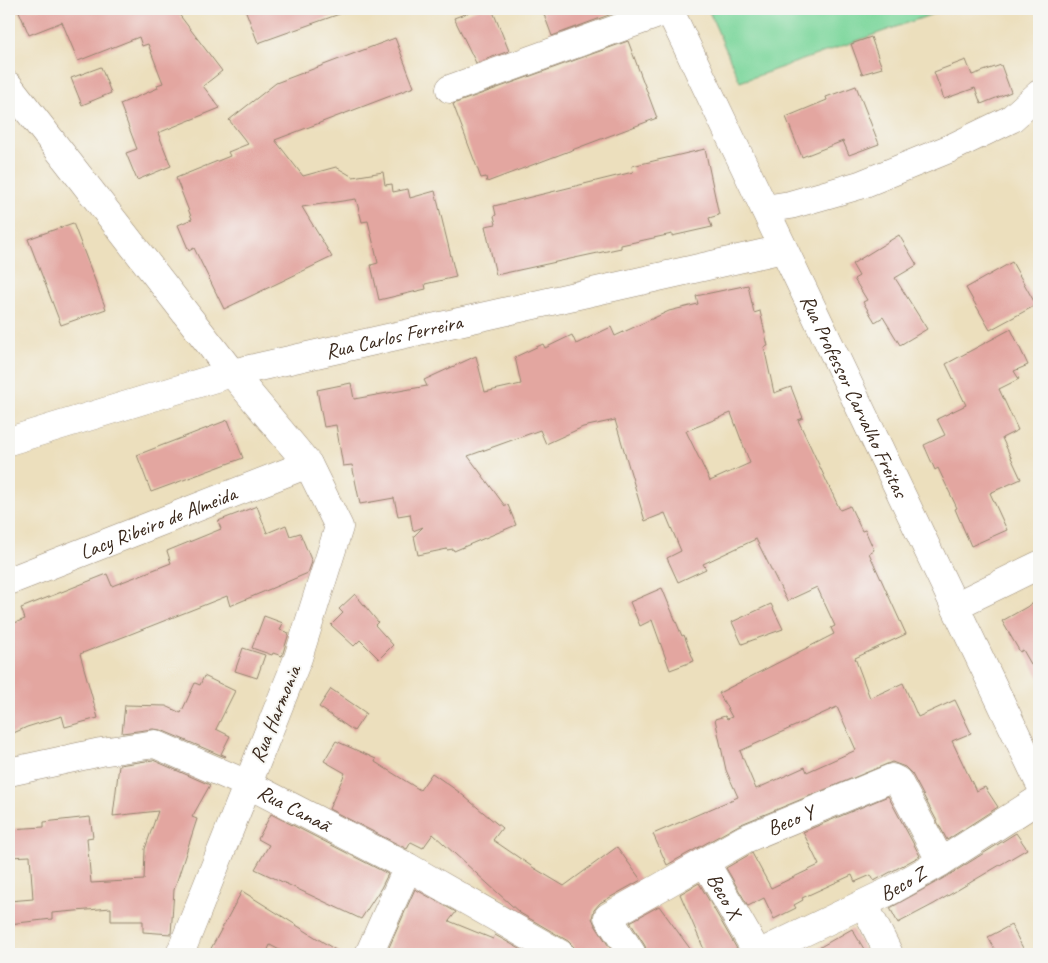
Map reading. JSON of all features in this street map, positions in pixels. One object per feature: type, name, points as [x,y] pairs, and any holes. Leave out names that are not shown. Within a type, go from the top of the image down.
[{"type":"street","points":[[450,90],[669,9]]},
{"type":"street","name":"Rua Professor Carvalho Freitas","points":[[669,9],[1039,782]]},
{"type":"street","points":[[9,86],[232,373],[308,464]]},
{"type":"street","points":[[765,209],[790,205],[860,185],[951,148],[1011,119],[1039,94]]},
{"type":"street","name":"Rua Carlos Ferreira","points":[[9,441],[232,373],[783,249]]},
{"type":"street","name":"Rua Harmonia","points":[[180,954],[298,658],[339,527],[308,464]]},
{"type":"street","name":"Lacy Ribeiro de Almeida","points":[[9,581],[308,464]]},
{"type":"street","points":[[955,606],[1039,565]]},
{"type":"street","name":"Rua Canaã","points":[[9,772],[101,752],[155,744],[247,784],[408,867],[560,954]]},
{"type":"street","name":"Beco Y","points":[[632,954],[608,918],[745,840],[892,778],[898,781],[941,862]]},
{"type":"street","name":"Beco Z","points":[[758,954],[892,890],[941,862],[1039,799]]},
{"type":"street","name":"Beco X","points":[[705,862],[758,954]]},
{"type":"street","points":[[369,954],[408,867]]},
{"type":"street","points":[[864,904],[889,954]]},
{"type":"green space","points":[[708,9],[947,9],[740,82]]},
{"type":"building","points":[[18,9],[175,9],[222,71],[203,86],[220,108],[158,133],[171,166],[137,180],[126,153],[137,149],[120,104],[158,88],[157,85],[163,83],[148,44],[142,46],[139,37],[78,61],[62,22],[29,35]]},
{"type":"building","points":[[245,9],[345,9],[345,12],[258,43]]},
{"type":"building","points":[[478,9],[492,9],[509,51],[476,63],[454,18]]},
{"type":"building","points":[[542,9],[616,9],[617,12],[552,36]]},
{"type":"building","points":[[871,37],[882,68],[862,74],[851,44]]},
{"type":"building","points":[[395,38],[414,87],[275,140],[303,176],[336,167],[353,177],[383,172],[385,185],[392,184],[393,192],[408,189],[410,198],[435,191],[456,277],[425,284],[426,289],[379,300],[371,265],[378,263],[368,221],[362,222],[356,199],[302,207],[332,257],[224,309],[194,248],[189,251],[178,225],[192,219],[176,178],[230,156],[228,152],[248,144],[229,120],[276,83]]},
{"type":"building","points":[[628,41],[657,118],[487,182],[486,177],[481,178],[453,104]]},
{"type":"building","points":[[966,60],[972,75],[1001,65],[1011,92],[981,104],[975,88],[944,99],[934,72]]},
{"type":"building","points":[[101,67],[111,93],[82,105],[71,78]]},
{"type":"building","points":[[856,86],[879,144],[849,155],[843,141],[802,157],[786,117],[827,100],[826,97]]},
{"type":"building","points":[[705,149],[719,215],[709,218],[712,227],[621,245],[621,248],[496,275],[485,226],[496,224],[494,206],[633,172],[632,166]]},
{"type":"building","points":[[73,223],[106,309],[61,325],[28,239]]},
{"type":"building","points":[[899,235],[917,265],[895,278],[927,329],[900,345],[883,317],[875,322],[863,302],[867,300],[854,279],[859,276],[852,264]]},
{"type":"building","points":[[1012,262],[1036,305],[990,330],[966,288]]},
{"type":"building","points":[[748,285],[754,313],[760,311],[768,346],[764,347],[774,393],[791,387],[803,418],[798,420],[840,510],[850,506],[862,531],[865,530],[874,550],[869,553],[906,634],[855,658],[870,698],[903,683],[918,717],[955,700],[971,733],[952,741],[976,791],[985,787],[998,807],[947,840],[912,774],[905,767],[892,762],[739,825],[667,865],[653,834],[738,797],[726,770],[715,719],[725,716],[727,719],[732,717],[719,693],[834,634],[831,628],[835,626],[817,587],[787,601],[756,539],[703,564],[706,569],[678,582],[667,558],[681,551],[665,513],[645,521],[615,420],[583,427],[546,444],[540,430],[468,456],[505,506],[508,505],[516,525],[454,551],[453,549],[447,549],[418,555],[414,536],[423,527],[413,531],[410,514],[398,516],[394,498],[360,504],[352,465],[343,466],[336,425],[324,427],[317,390],[351,383],[354,399],[427,386],[424,380],[476,356],[485,392],[521,384],[515,357],[543,344],[545,348],[572,335],[576,344],[611,327],[615,336],[669,311],[698,304],[696,296]],"holes":[[[731,413],[750,463],[710,481],[686,431]],[[837,707],[856,750],[807,772],[805,767],[756,789],[740,751]]]},
{"type":"building","points":[[1011,329],[1028,365],[1014,371],[1019,379],[999,389],[1018,430],[1002,438],[1021,479],[990,493],[1007,530],[971,546],[955,509],[957,508],[938,468],[935,470],[924,445],[945,435],[937,419],[966,405],[946,364]]},
{"type":"building","points":[[228,420],[243,458],[151,492],[137,455]]},
{"type":"building","points":[[257,506],[267,533],[286,525],[290,536],[300,533],[312,562],[308,573],[230,606],[227,596],[80,654],[98,718],[65,727],[62,716],[9,735],[9,625],[25,619],[21,608],[107,574],[112,586],[171,563],[167,551],[221,529],[218,521]]},
{"type":"building","points":[[662,588],[694,661],[670,670],[652,620],[640,626],[630,602]]},
{"type":"building","points":[[355,594],[378,622],[375,625],[393,645],[379,659],[360,640],[354,646],[331,625],[343,613],[339,609]]},
{"type":"building","points":[[1039,600],[1039,678],[1023,650],[1020,652],[1002,621]]},
{"type":"building","points":[[771,604],[783,629],[742,644],[732,622]]},
{"type":"building","points":[[264,616],[283,623],[280,630],[289,633],[282,656],[273,653],[272,655],[252,648]]},
{"type":"building","points":[[243,648],[265,655],[257,678],[235,671]]},
{"type":"building","points":[[204,676],[235,691],[216,729],[230,736],[221,754],[225,757],[161,730],[153,729],[122,733],[125,705],[166,706],[181,713],[195,683],[200,685]]},
{"type":"building","points":[[331,689],[366,713],[354,731],[319,707]]},
{"type":"building","points":[[336,741],[376,759],[375,762],[420,790],[432,773],[459,792],[502,828],[493,840],[564,886],[617,847],[641,880],[600,903],[594,910],[592,918],[595,925],[614,954],[576,954],[574,947],[568,941],[520,913],[433,834],[423,848],[411,842],[407,849],[329,809],[345,773],[324,761]]},
{"type":"building","points":[[153,760],[210,785],[192,817],[197,819],[174,890],[171,934],[143,932],[143,921],[111,921],[111,908],[52,913],[52,919],[9,924],[9,901],[33,899],[30,856],[9,857],[9,829],[44,827],[44,822],[90,817],[93,837],[87,838],[91,883],[144,880],[145,849],[158,811],[113,816],[119,765]]},
{"type":"building","points":[[888,796],[920,856],[874,881],[871,875],[855,882],[852,875],[802,898],[803,900],[794,905],[796,908],[774,919],[764,898],[748,906],[726,868],[752,853],[771,888],[819,865],[803,832]]},
{"type":"building","points":[[271,814],[388,874],[361,919],[255,869],[269,845],[258,839]]},
{"type":"building","points":[[1016,833],[1027,849],[898,923],[890,908],[949,875]]},
{"type":"building","points":[[699,883],[740,954],[706,954],[680,894]]},
{"type":"building","points":[[415,889],[456,912],[449,921],[493,939],[495,935],[529,954],[386,954]]},
{"type":"building","points":[[242,891],[342,954],[287,954],[270,945],[266,954],[208,954]]},
{"type":"building","points":[[659,906],[694,954],[647,954],[645,946],[630,922]]},
{"type":"building","points":[[1011,925],[1026,954],[997,954],[988,937]]},
{"type":"building","points":[[852,929],[867,954],[808,954]]}]
